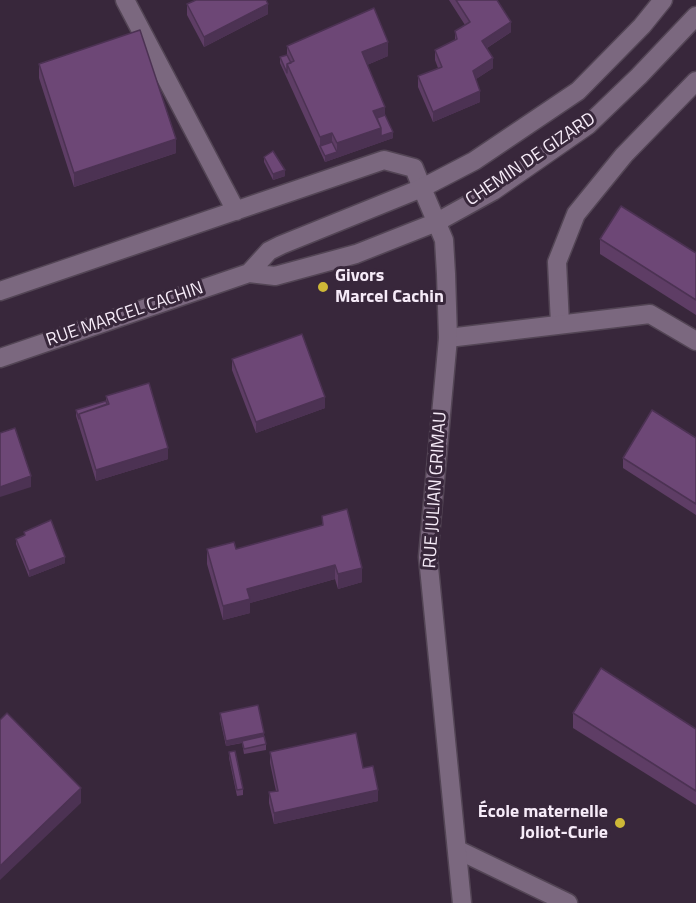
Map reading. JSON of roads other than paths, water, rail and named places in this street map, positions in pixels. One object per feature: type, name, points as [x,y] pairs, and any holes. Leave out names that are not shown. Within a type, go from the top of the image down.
[{"type":"street","points":[[125,0],[236,211]]},
{"type":"street","name":"CHEMIN DE GIZARD","points":[[422,188],[474,161],[578,91],[642,26],[663,0]]},
{"type":"street","name":"CHEMIN DE GIZARD","points":[[437,222],[493,191],[588,125],[696,16]]},
{"type":"street","points":[[560,324],[557,262],[576,214],[624,155],[696,81]]},
{"type":"street","points":[[0,291],[384,160],[414,168],[422,188]]},
{"type":"street","name":"RUE JULIAN GRIMAU","points":[[422,188],[444,240],[448,338],[428,557],[462,903]]},
{"type":"street","name":"RUE MARCEL CACHIN","points":[[249,273],[269,251],[281,245],[422,188]]},
{"type":"street","name":"RUE MARCEL CACHIN","points":[[0,358],[249,273],[275,276],[356,254],[437,222]]},
{"type":"street","points":[[448,338],[650,314],[696,341]]},
{"type":"street","points":[[458,850],[568,903]]},
{"type":"place","name":"Givors Marcel Cachin","points":[[323,287]]},
{"type":"place","name":"École maternelle Joliot-Curie","points":[[620,823]]}]
